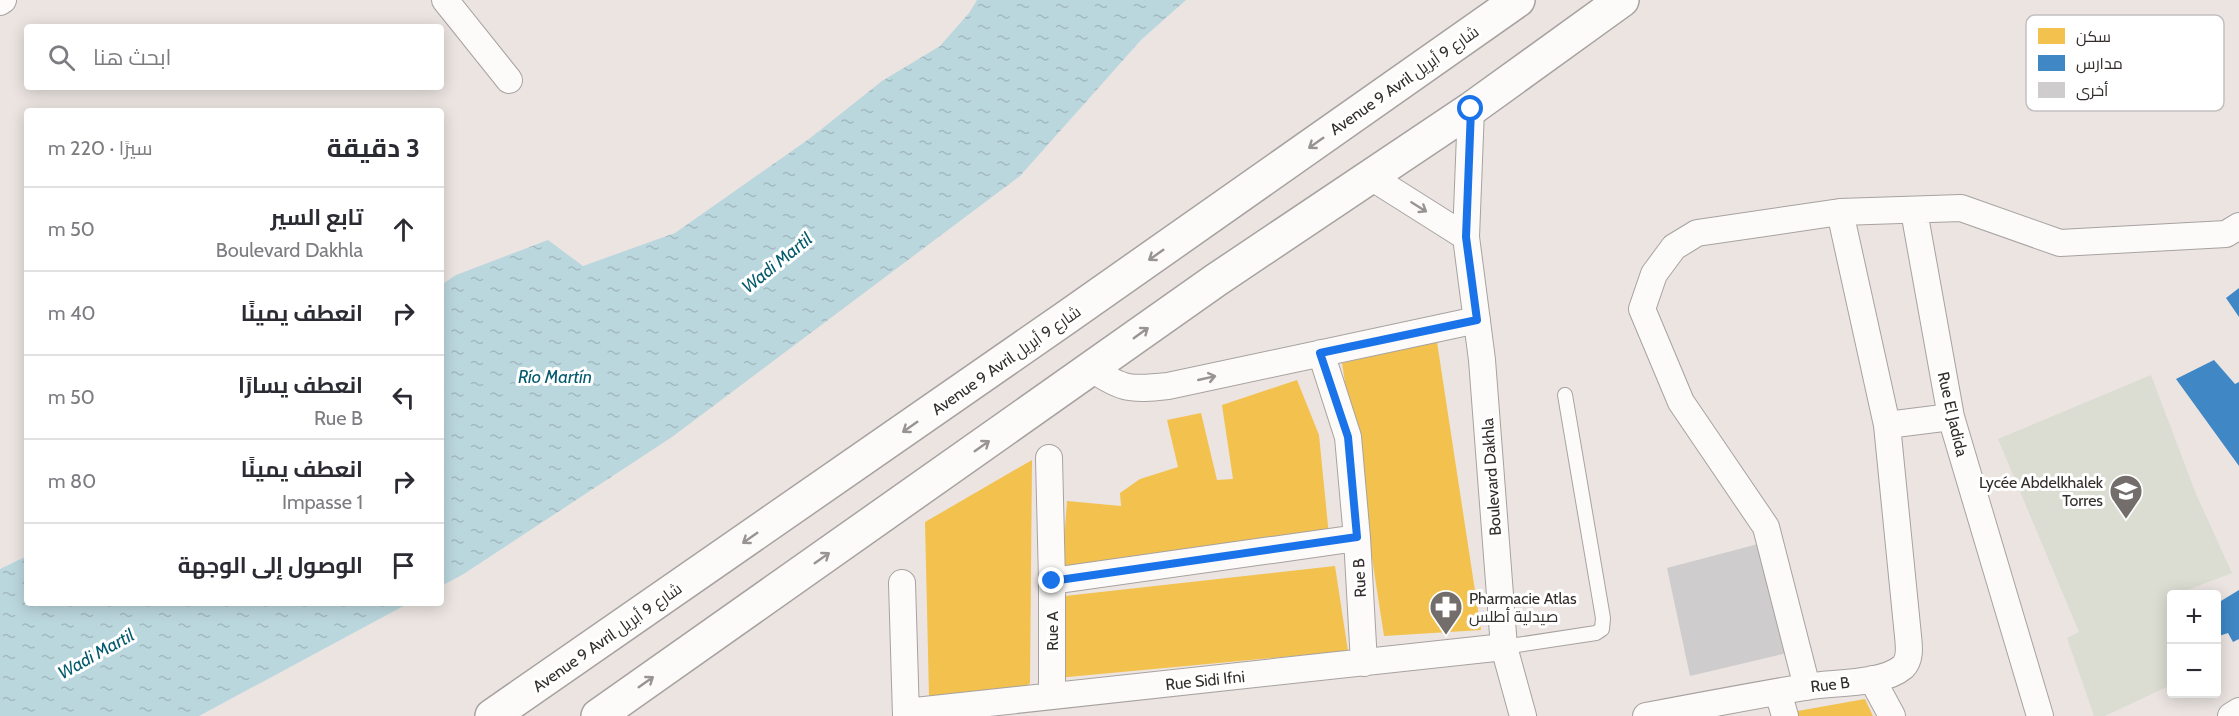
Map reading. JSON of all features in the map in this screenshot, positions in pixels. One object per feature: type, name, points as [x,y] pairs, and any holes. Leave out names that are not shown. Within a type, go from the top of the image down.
[{"type":"highway","name":"Avenue 9 Avril شارع 9 أبريل","points":[[492,716],[1077,310],[1516,0]]},
{"type":"highway","points":[[598,716],[1216,280],[1471,109],[1622,0]]},
{"type":"street","points":[[452,2],[509,80]]},
{"type":"street","name":"Boulevard Dakhla","points":[[1471,109],[1466,237],[1482,360],[1504,647],[1523,716]]},
{"type":"street","points":[[1371,177],[1466,237]]},
{"type":"street","points":[[1806,687],[1766,526],[1681,402],[1642,309],[1654,274],[1674,247],[1697,233],[1840,212],[1961,208],[2060,243],[2226,234],[2239,226]]},
{"type":"street","name":"Rue El Jadida","points":[[1914,211],[1951,417],[2040,716]]},
{"type":"street","name":"Rue B","points":[[1646,716],[1781,704],[1806,687],[1872,679],[1896,672],[1906,664],[1909,656],[1887,425],[1840,212]]},
{"type":"street","points":[[1092,369],[1118,385],[1138,389],[1168,386],[1477,320]]},
{"type":"street","name":"Rue B","points":[[1320,353],[1348,437],[1357,537],[1364,663]]},
{"type":"street","points":[[1887,425],[1951,417]]},
{"type":"street","name":"Rue A","points":[[1049,458],[1052,696]]},
{"type":"street","points":[[1052,581],[1357,537]]},
{"type":"street","points":[[902,583],[906,714]]},
{"type":"street","name":"Rue Sidi Ifni","points":[[906,714],[1504,647]]},
{"type":"street","points":[[1872,679],[1892,716]]},
{"type":"street","points":[[2231,716],[2239,711]]},
{"type":"lane","points":[[1504,647],[1596,633],[1602,629],[1603,618],[1565,395]]},
{"type":"shaded area","points":[[2151,375],[2196,494],[2232,573],[2187,590],[2167,590],[2167,687],[2105,716],[2094,716],[2067,638],[2079,632],[1998,439]]},
{"type":"water","name":"Río Martín","points":[[977,0],[1186,0],[1141,40],[1020,176],[672,437],[462,575],[444,584],[444,283],[456,275],[548,240],[583,266],[675,233],[809,139],[882,81],[940,46],[969,13]]},
{"type":"water","name":"Wadi Martil","points":[[24,557],[24,606],[403,606],[199,716],[0,716],[0,569]]},
{"type":"building: سكن","points":[[1437,342],[1481,630],[1384,636],[1342,363]]},
{"type":"building: سكن","points":[[1297,380],[1319,435],[1329,536],[1062,568],[1067,501],[1121,506],[1120,493],[1140,479],[1178,467],[1167,420],[1201,413],[1217,480],[1233,479],[1222,405]]},
{"type":"building: سكن","points":[[1032,460],[1030,683],[1021,691],[929,696],[925,522]]},
{"type":"building: سكن","points":[[1335,566],[1348,651],[1057,678],[1065,596]]},
{"type":"building: سكن","points":[[1865,699],[1873,716],[1794,716],[1792,712]]},
{"type":"building: مدارس","points":[[2239,288],[2239,317],[2226,298]]},
{"type":"building: مدارس","points":[[2214,360],[2235,384],[2239,382],[2239,466],[2176,379]]},
{"type":"building: مدارس","points":[[2239,590],[2239,639],[2233,642],[2228,633],[2221,635],[2221,601]]},
{"type":"building: أخرى","points":[[1762,543],[1787,653],[1690,676],[1667,568]]},
{"type":"place","name":"Lycée Abdelkhalek Torres","points":[[2126,520]]},
{"type":"place","name":"Pharmacie Atlas صيدلية أطلس","points":[[1446,636]]},
{"type":"route","points":[[1052,581],[1357,537],[1348,437],[1320,353],[1477,320],[1466,237],[1471,109]]}]
